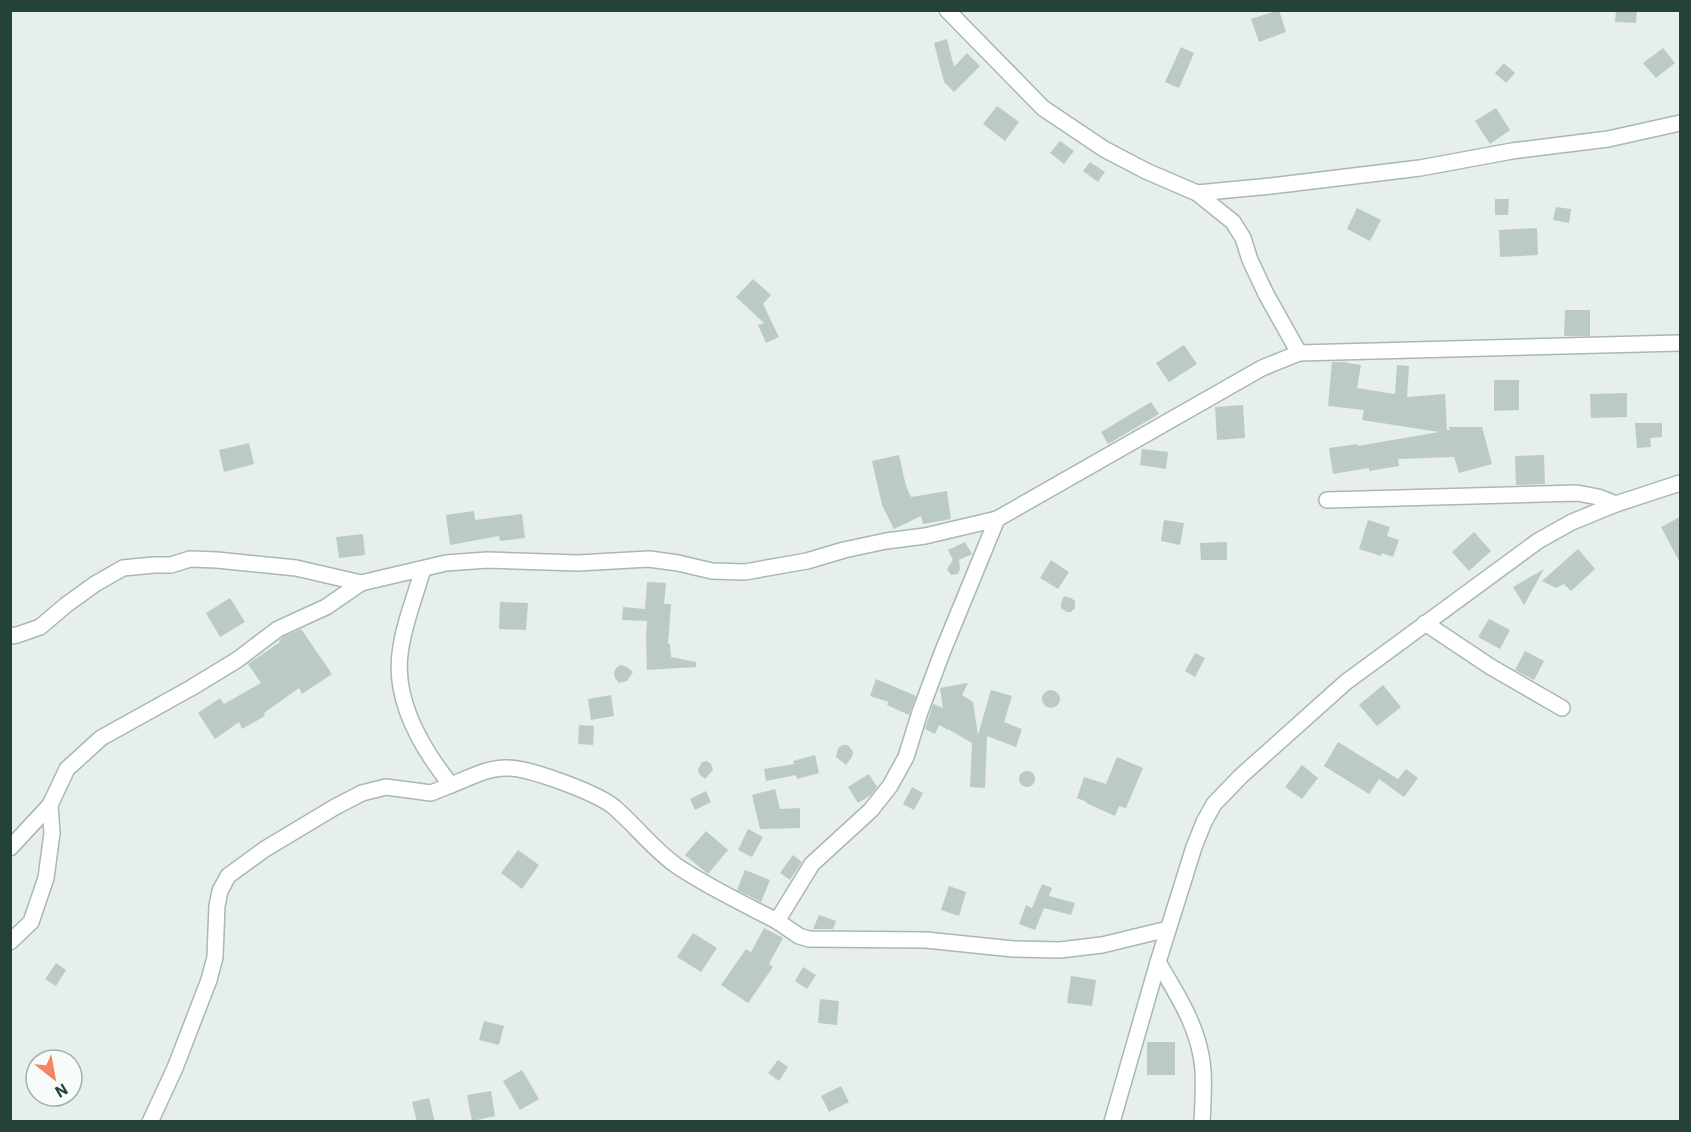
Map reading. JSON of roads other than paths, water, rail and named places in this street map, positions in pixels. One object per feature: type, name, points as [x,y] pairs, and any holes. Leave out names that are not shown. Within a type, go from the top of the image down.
[{"type":"street","points":[[947,10],[1043,108],[1104,149],[1146,171],[1197,193],[1233,222],[1243,238],[1250,260],[1266,294],[1299,352]]},
{"type":"street","points":[[1197,193],[1420,168],[1512,151],[1608,139],[1680,123]]},
{"type":"street","points":[[10,848],[50,806],[67,769],[101,738],[191,688],[237,660],[278,629],[326,607],[361,583],[446,563],[487,560],[578,563],[650,559],[712,571],[745,572],[807,561],[875,543],[925,536],[997,519],[1262,368],[1299,352],[1680,343]]},
{"type":"street","points":[[1112,1122],[1194,847],[1214,804],[1241,776],[1346,682],[1538,541],[1572,522],[1616,504],[1680,483]]},
{"type":"street","points":[[1327,500],[1577,493],[1598,497],[1616,504]]},
{"type":"street","points":[[777,921],[812,864],[871,810],[890,786],[906,757],[942,653],[997,519]]},
{"type":"street","points":[[10,636],[40,627],[95,584],[123,568],[154,564],[171,565],[190,559],[217,560],[296,568],[361,583]]},
{"type":"street","points":[[423,569],[400,655],[400,680],[408,712],[417,735],[451,785]]},
{"type":"street","points":[[1425,623],[1491,667],[1562,708]]},
{"type":"street","points":[[150,1122],[175,1068],[209,980],[215,957],[220,891],[228,876],[265,849],[335,807],[362,793],[386,788],[431,793],[483,772],[506,768],[527,771],[584,791],[612,805],[654,848],[677,866],[777,921],[798,936],[809,939],[926,940],[1012,949],[1060,950],[1102,945],[1168,929]]},
{"type":"street","points":[[10,942],[31,922],[46,878],[52,833],[50,806]]},
{"type":"street","points":[[1158,962],[1191,1021],[1198,1043],[1203,1070],[1202,1122]]}]
